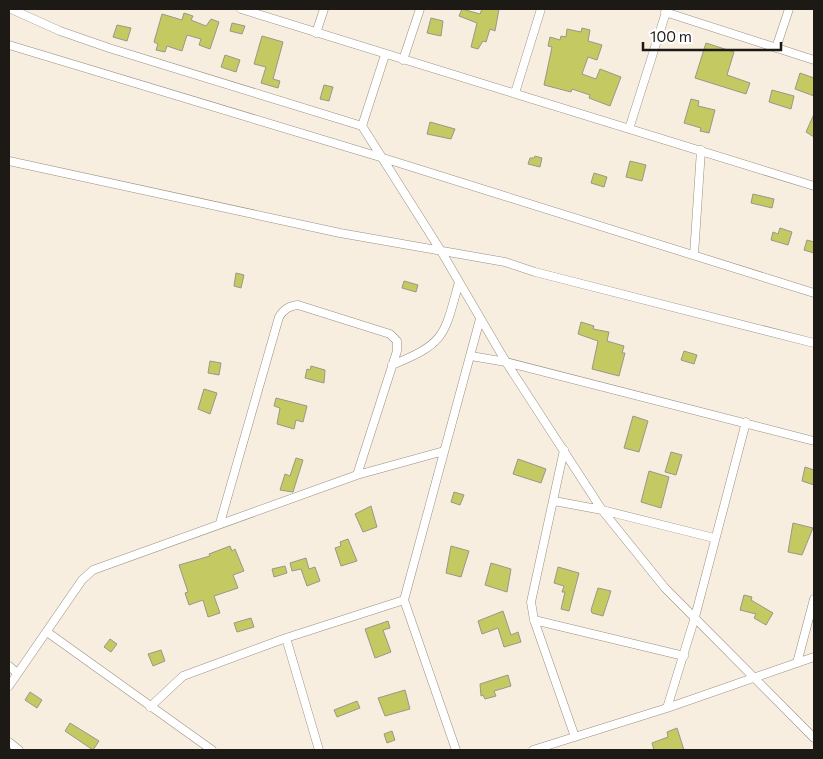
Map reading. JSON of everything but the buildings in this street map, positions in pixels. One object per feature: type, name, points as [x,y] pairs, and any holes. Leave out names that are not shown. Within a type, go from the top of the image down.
[{"type":"street","points":[[11,9],[60,31],[109,48],[362,126],[441,251],[506,362],[602,510],[665,588],[814,738]]},
{"type":"street","points":[[241,9],[814,186]]},
{"type":"street","points":[[316,33],[324,9]]},
{"type":"street","points":[[403,60],[420,9]]},
{"type":"street","points":[[515,93],[541,9]]},
{"type":"street","points":[[776,48],[789,9]]},
{"type":"street","points":[[629,129],[666,10],[814,60]]},
{"type":"street","points":[[9,45],[380,157],[814,293]]},
{"type":"street","points":[[362,126],[385,55]]},
{"type":"street","points":[[694,255],[701,150]]},
{"type":"street","points":[[9,161],[340,232],[505,262],[561,279],[814,343]]},
{"type":"street","points":[[392,366],[424,352],[438,339],[446,328],[459,282]]},
{"type":"street","points":[[220,522],[282,311],[298,305],[390,334],[398,346],[358,475]]},
{"type":"street","points":[[456,750],[404,600],[480,319]]},
{"type":"street","points":[[471,356],[506,362],[746,422],[814,441]]},
{"type":"street","points":[[667,708],[695,617],[714,538],[746,422]]},
{"type":"street","points":[[9,686],[89,572],[220,522],[358,475],[444,450]]},
{"type":"street","points":[[564,450],[532,598],[534,620],[575,737]]},
{"type":"street","points":[[554,501],[602,510],[714,538]]},
{"type":"street","points":[[797,663],[814,599]]},
{"type":"street","points":[[150,707],[181,677],[286,638],[404,600]]},
{"type":"street","points":[[534,620],[684,656]]},
{"type":"street","points":[[48,632],[212,750]]},
{"type":"street","points":[[286,638],[320,750]]},
{"type":"street","points":[[533,750],[667,708],[814,658]]},
{"type":"street","points":[[9,666],[17,673]]},
{"type":"street","points":[[9,742],[19,750]]}]
